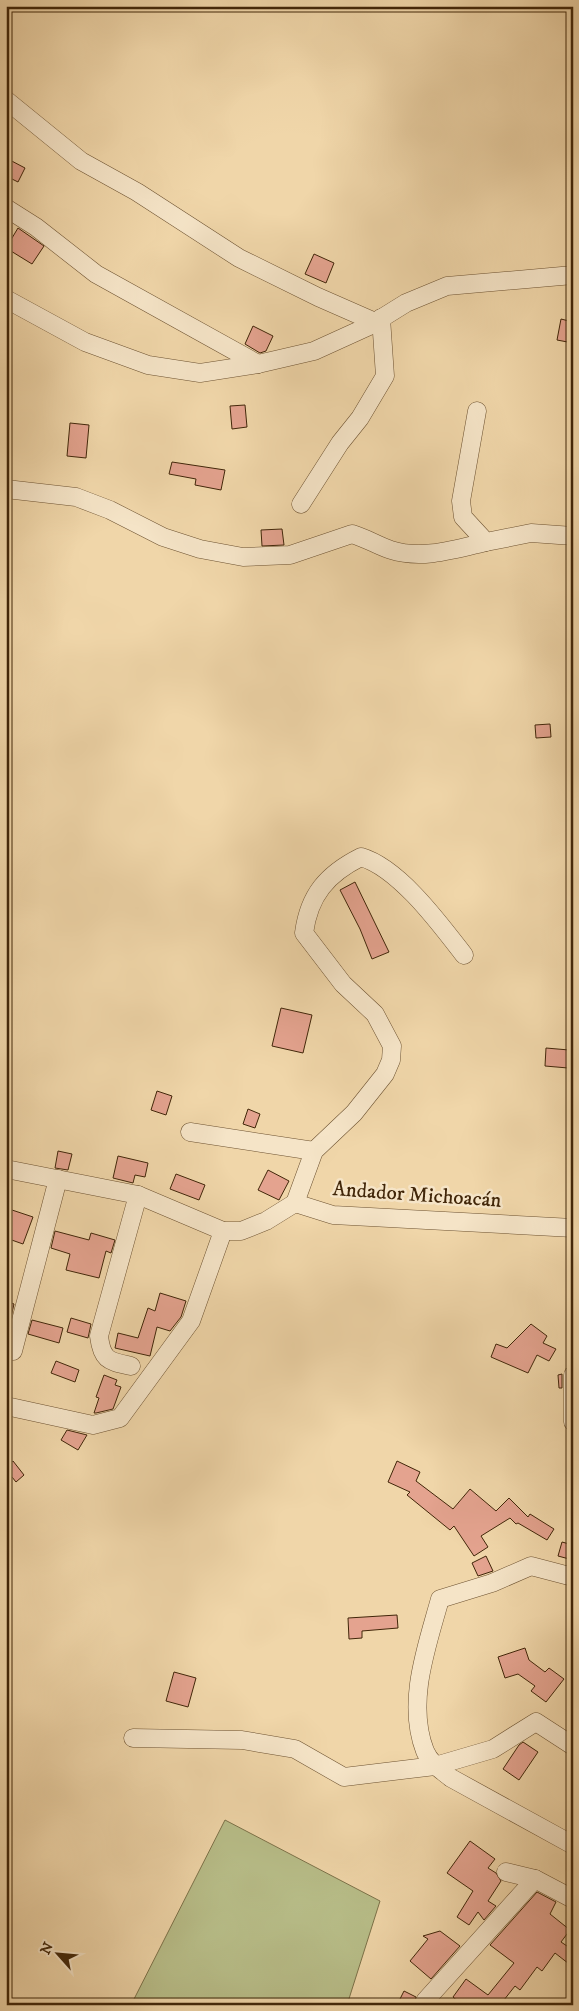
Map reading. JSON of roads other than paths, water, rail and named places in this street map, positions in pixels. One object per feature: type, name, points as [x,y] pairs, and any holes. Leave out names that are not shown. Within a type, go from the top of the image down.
[{"type":"street","points":[[6,100],[81,160],[137,192],[239,258],[318,298],[378,320]]},
{"type":"street","points":[[6,208],[36,227],[96,274],[258,364]]},
{"type":"street","points":[[6,299],[85,342],[148,365],[200,373],[258,364],[314,351],[378,320],[406,303],[447,286],[573,275]]},
{"type":"street","points":[[301,504],[340,443],[360,418],[384,376],[378,320]]},
{"type":"street","points":[[477,411],[462,501],[463,517],[486,542]]},
{"type":"street","points":[[6,489],[76,497],[110,510],[163,537],[200,549],[243,556],[290,555],[352,534],[392,550],[410,554],[436,553],[530,533],[573,536]]},
{"type":"street","points":[[6,1168],[138,1195],[223,1231],[241,1231],[266,1220],[295,1203],[314,1151],[354,1113],[385,1074],[391,1060],[392,1046],[374,1014],[343,984],[304,933],[306,916],[315,894],[342,866],[361,857],[375,861],[427,908],[464,956]]},
{"type":"street","points":[[190,1132],[314,1151]]},
{"type":"street","points":[[13,1351],[58,1179]]},
{"type":"street","points":[[131,1366],[110,1361],[101,1352],[100,1336],[138,1195]]},
{"type":"street","name":"Andador Michoacán","points":[[295,1203],[333,1215],[573,1228]]},
{"type":"street","points":[[6,1406],[93,1425],[120,1418],[191,1321],[223,1231]]},
{"type":"street","points":[[573,1375],[573,1422]]},
{"type":"street","points":[[573,1577],[530,1566],[492,1583],[440,1599],[420,1681],[417,1713],[425,1751],[435,1766],[451,1778],[573,1845]]},
{"type":"street","points":[[132,1738],[242,1740],[295,1749],[344,1777],[435,1766],[493,1749],[536,1722],[573,1746]]},
{"type":"street","points":[[506,1872],[535,1879],[573,1899]]},
{"type":"street","points":[[425,2001],[535,1879]]}]
